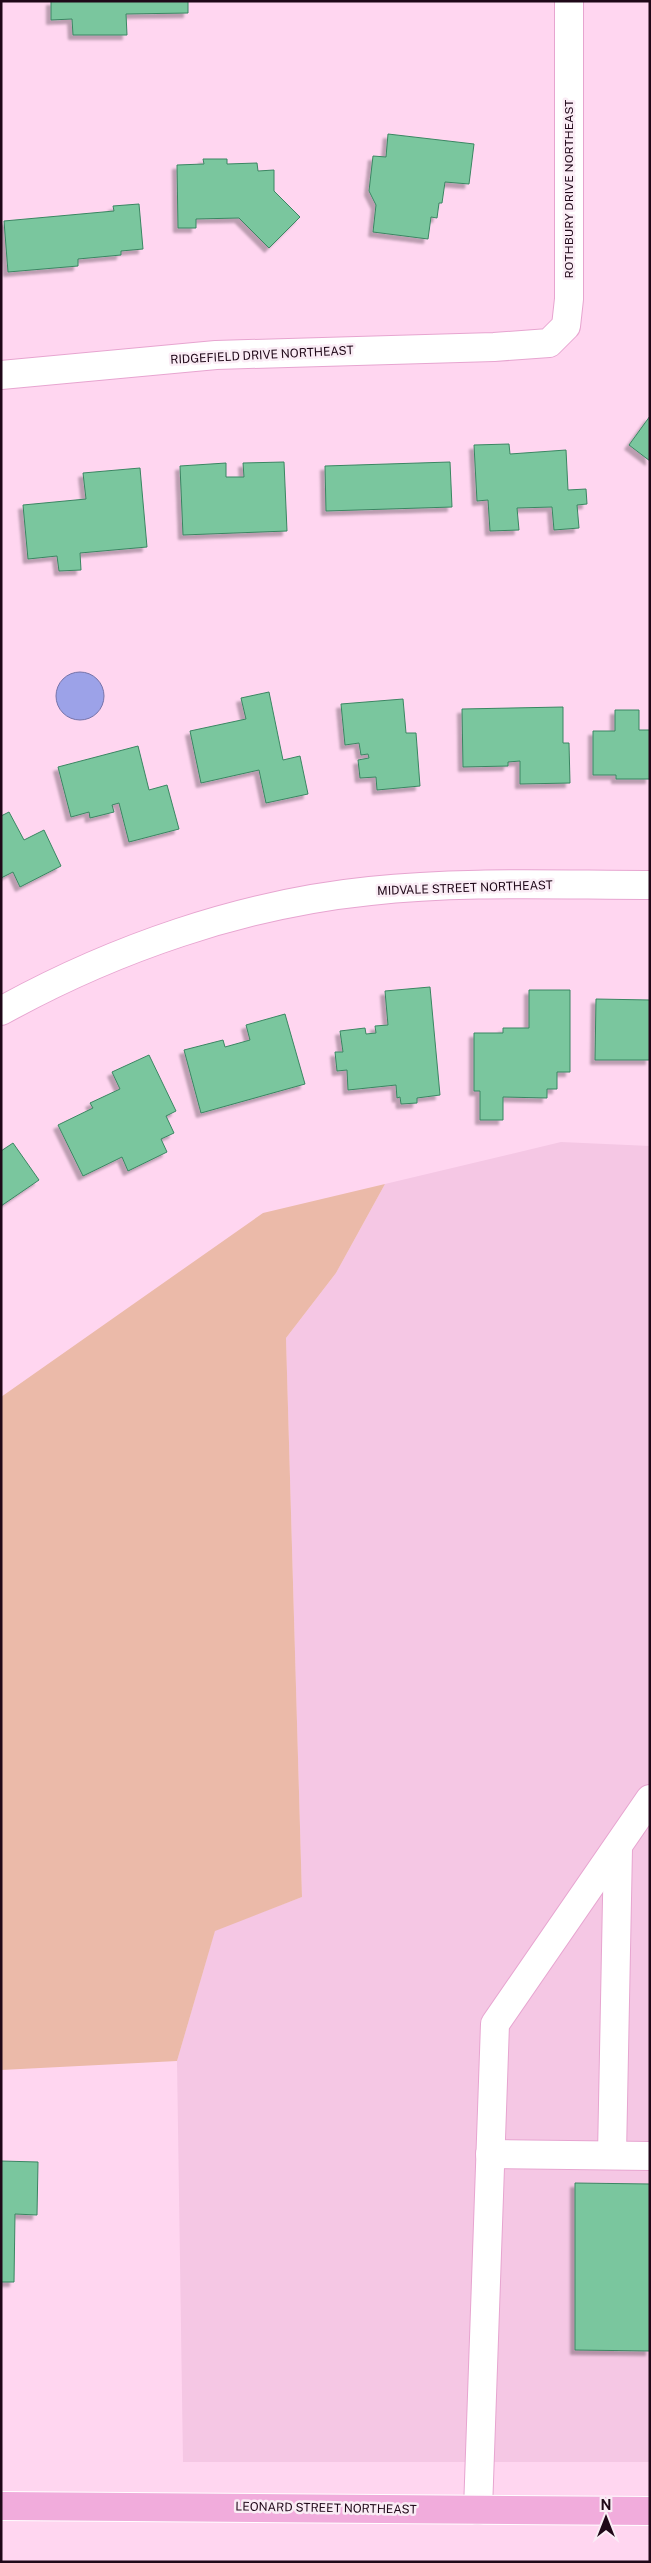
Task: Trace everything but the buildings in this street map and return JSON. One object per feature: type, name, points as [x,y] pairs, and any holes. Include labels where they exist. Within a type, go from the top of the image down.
[{"type":"main road","name":"LEONARD STREET NORTHEAST","points":[[1,2506],[650,2511]]},
{"type":"street","name":"ROTHBURY DRIVE NORTHEAST","points":[[523,345],[549,343],[566,326],[569,299],[570,1]]},
{"type":"street","name":"RIDGEFIELD DRIVE NORTHEAST","points":[[1,375],[216,355],[523,345]]},
{"type":"street","name":"MIDVALE STREET NORTHEAST","points":[[1,1011],[86,968],[179,934],[243,914],[312,900],[369,891],[411,888],[650,885]]},
{"type":"street","points":[[478,2510],[495,2024],[650,1799]]},
{"type":"street","points":[[612,2155],[618,1848]]},
{"type":"street","points":[[490,2154],[650,2156]]},
{"type":"shaded area","points":[[561,1142],[650,1146],[650,2462],[183,2462],[177,2061],[215,1930],[302,1897],[286,1338],[336,1273],[385,1184]]},
{"type":"shaded area","points":[[385,1184],[336,1273],[286,1338],[302,1897],[215,1931],[177,2061],[1,2070],[1,1397],[263,1213]]},
{"type":"water","points":[[75,672],[85,672],[94,676],[100,682],[103,687],[103,705],[94,716],[85,720],[75,720],[66,716],[60,710],[56,701],[56,691],[60,682],[66,676]]}]
